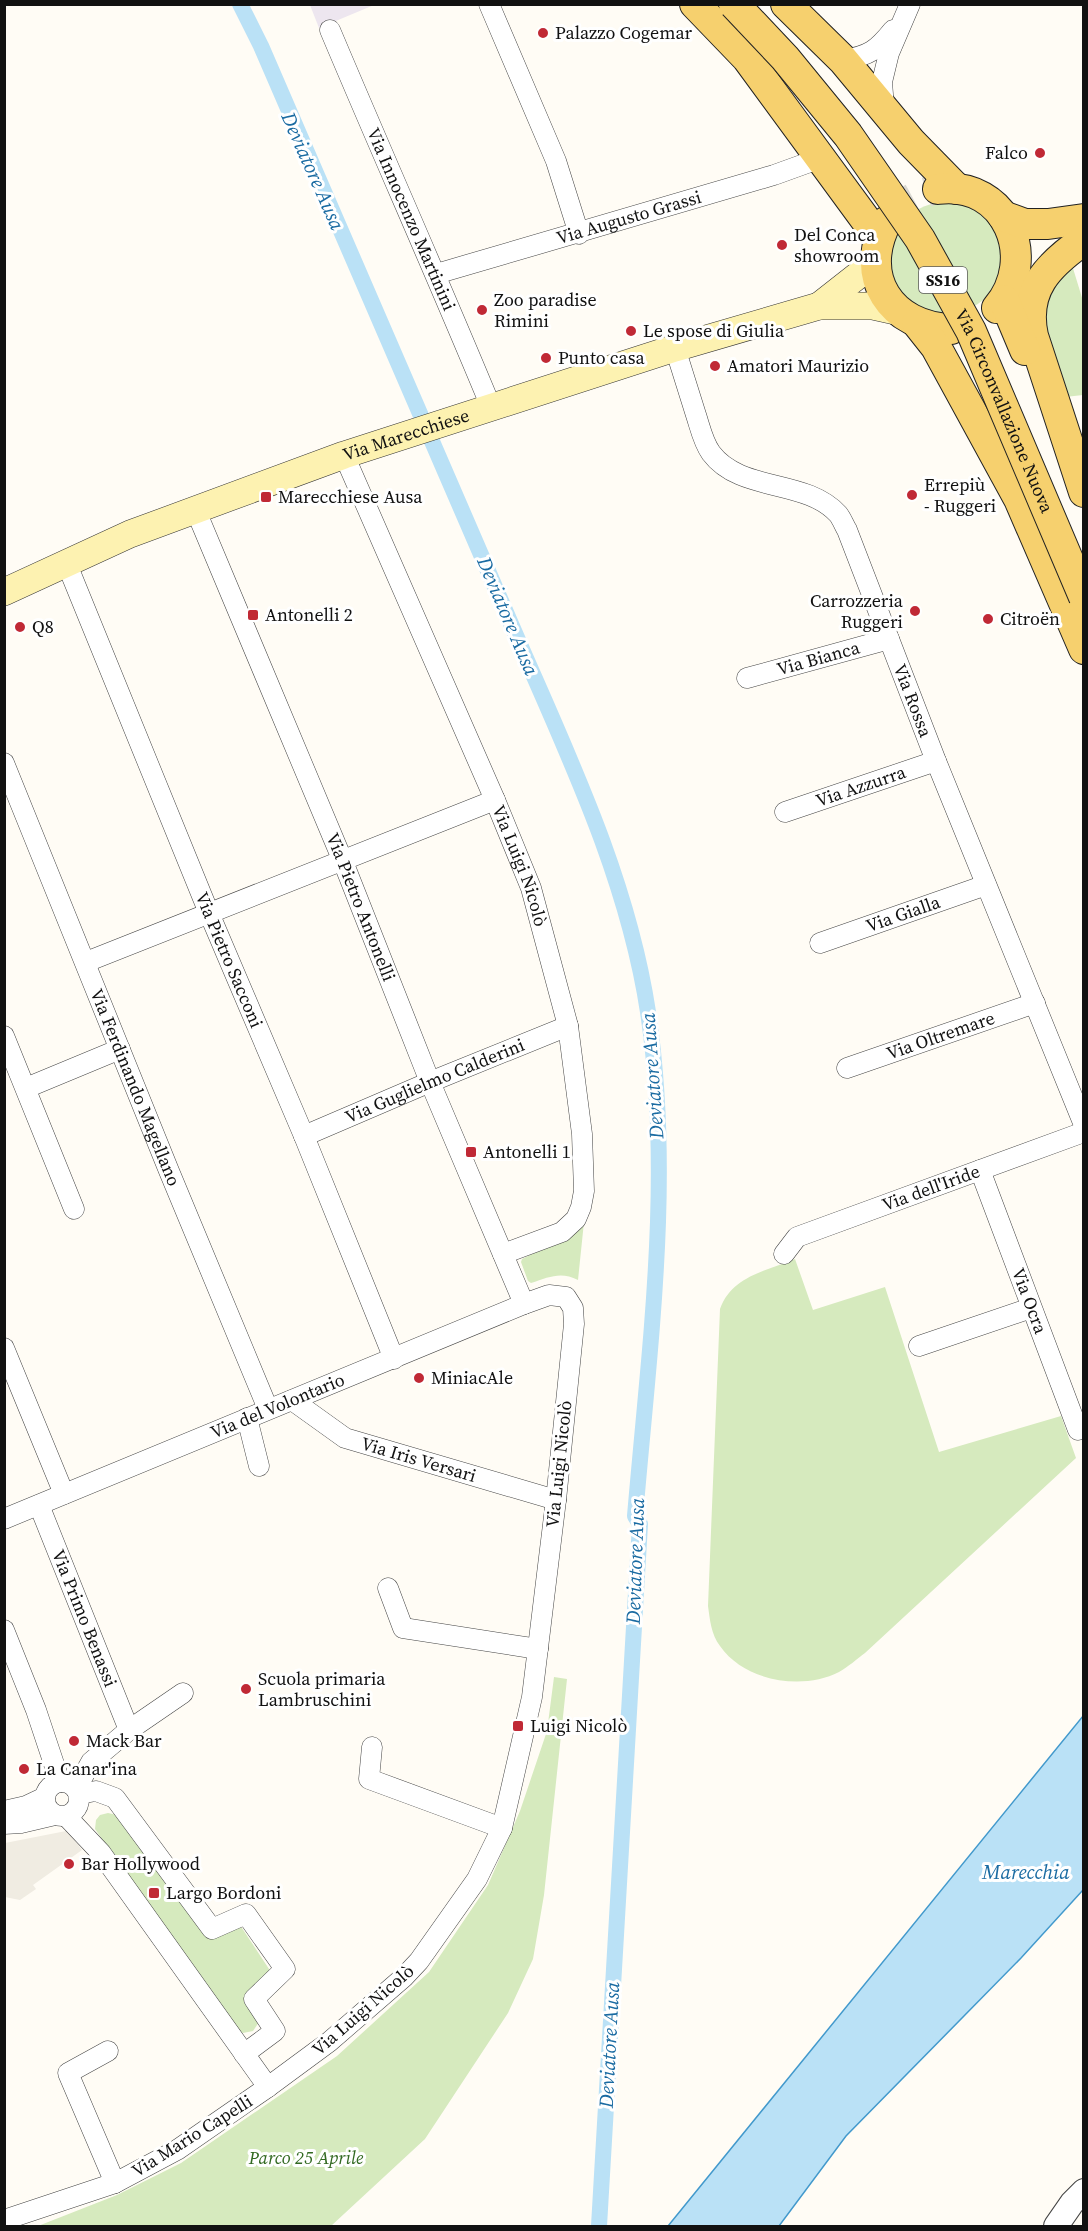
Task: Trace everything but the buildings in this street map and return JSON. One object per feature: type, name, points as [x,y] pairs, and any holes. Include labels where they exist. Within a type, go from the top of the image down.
[{"type":"main road","points":[[696,4],[747,58],[881,236],[877,270],[881,285],[893,308],[908,318],[936,329],[951,329]]},
{"type":"main road","name":"Via Circonvallazione Nuova","points":[[734,4],[785,58],[848,135],[920,239],[971,331],[1083,597]]},
{"type":"main road","name":"Via Circonvallazione Nuova","points":[[762,4],[803,47],[866,126],[939,230],[958,264],[1004,361],[1083,548]]},
{"type":"main road","points":[[786,4],[843,60],[885,107],[943,190],[983,198],[1003,216],[1013,236],[1017,263],[1013,283],[1000,304],[1083,493]]},
{"type":"main road","points":[[1003,216],[1025,224],[1082,227]]},
{"type":"main road","points":[[1017,263],[1048,239],[1082,227]]},
{"type":"main road","points":[[1082,227],[1068,252],[1042,278],[1032,298],[1029,318],[1083,493]]},
{"type":"main road","name":"Via Marecchiese","points":[[819,306],[861,273],[881,236]]},
{"type":"main road","name":"Via Marecchiese","points":[[4,592],[130,534],[344,455],[675,348],[819,306],[873,306],[908,318]]},
{"type":"main road","points":[[908,318],[936,347],[1019,499],[1083,649]]},
{"type":"street","points":[[489,4],[556,161],[579,234]]},
{"type":"street","points":[[843,60],[869,54],[880,47],[908,11]]},
{"type":"street","points":[[885,107],[882,82],[889,53],[908,11]]},
{"type":"street","name":"Via Innocenzo Martinini","points":[[330,30],[378,147],[436,274],[479,411]]},
{"type":"street","name":"Via Augusto Grassi","points":[[436,274],[774,176],[821,158]]},
{"type":"street","name":"Via Rossa","points":[[675,348],[702,435],[710,452],[724,467],[740,475],[812,497],[839,515],[847,530],[936,761],[1083,1125]]},
{"type":"street","name":"Via Luigi Nicolò","points":[[344,455],[495,800],[531,888],[568,1026],[582,1134],[584,1191],[581,1207],[576,1219],[562,1232],[503,1254]]},
{"type":"street","name":"Via Pietro Antonelli","points":[[196,511],[342,859],[430,1082],[524,1304]]},
{"type":"street","name":"Via Pietro Sacconi","points":[[66,562],[394,1359]]},
{"type":"street","name":"Via Bianca","points":[[747,678],[889,639]]},
{"type":"street","name":"Via Azzurra","points":[[785,812],[936,761]]},
{"type":"street","name":"Via Ferdinando Magellano","points":[[4,763],[268,1409]]},
{"type":"street","points":[[86,962],[495,800]]},
{"type":"street","name":"Via Gialla","points":[[820,943],[986,885]]},
{"type":"street","name":"Via Oltremare","points":[[847,1068],[1035,1003]]},
{"type":"street","name":"Via Guglielmo Calderini","points":[[304,1136],[568,1026]]},
{"type":"street","points":[[4,1036],[74,1209]]},
{"type":"street","points":[[26,1088],[120,1048]]},
{"type":"street","name":"Via dell'Iride","points":[[784,1254],[797,1237],[1083,1132]]},
{"type":"street","name":"Via Ocra","points":[[980,1170],[1078,1431]]},
{"type":"street","name":"Via Luigi Nicolò","points":[[268,2087],[329,2042],[404,1977],[419,1961],[477,1879],[502,1828],[527,1718],[538,1649],[574,1324],[573,1308],[566,1297],[549,1295]]},
{"type":"street","name":"Via del Volontario","points":[[4,1519],[549,1295]]},
{"type":"street","points":[[919,1346],[1031,1308]]},
{"type":"street","points":[[4,1348],[64,1494]]},
{"type":"street","name":"Via Iris Versari","points":[[292,1400],[345,1437],[556,1500]]},
{"type":"street","points":[[247,1418],[259,1467]]},
{"type":"street","name":"Via Primo Benassi","points":[[39,1505],[129,1730]]},
{"type":"street","points":[[388,1588],[403,1628],[538,1649]]},
{"type":"street","points":[[4,1630],[69,1798],[99,1843],[101,1853],[268,2087]]},
{"type":"street","points":[[69,1798],[91,1762],[129,1730],[183,1693]]},
{"type":"street","points":[[372,1747],[369,1779],[502,1828]]},
{"type":"street","points":[[4,1811],[26,1806],[45,1797],[50,1787],[69,1798]]},
{"type":"street","points":[[4,1824],[21,1823],[69,1798],[96,1791],[115,1798],[212,1929],[246,1914],[285,1969],[254,1998],[275,2031],[244,2054]]},
{"type":"street","name":"Via Mario Capelli","points":[[108,2051],[68,2073],[115,2183]]},
{"type":"street","name":"Via Mario Capelli","points":[[4,2220],[115,2183],[177,2150],[268,2087]]},
{"type":"street","points":[[1056,2226],[1083,2191]]},
{"type":"shaded area","points":[[310,5],[374,5],[319,28]]},
{"type":"shaded area","points":[[66,1831],[82,1850],[33,1885],[36,1889],[20,1900],[5,1897],[5,1843]]},
{"type":"green space","points":[[946,202],[967,206],[985,219],[998,237],[1002,258],[998,279],[985,297],[967,310],[946,314],[925,310],[907,297],[894,279],[890,258],[894,237],[907,219],[925,206]]},
{"type":"green space","points":[[1072,265],[1083,301],[1083,395],[1065,397],[1047,345],[1043,318],[1048,293]]},
{"type":"green space","points":[[584,1222],[578,1280],[560,1275],[531,1283],[528,1281],[522,1259],[554,1243]]},
{"type":"green space","points":[[795,1259],[813,1310],[885,1287],[939,1452],[1061,1416],[1076,1458],[865,1653],[839,1672],[808,1681],[791,1681],[758,1675],[730,1658],[715,1637],[708,1606],[720,1309],[725,1298],[741,1282],[762,1271]]},
{"type":"green space","name":"Parco 25 Aprile","points":[[554,1677],[567,1679],[544,1895],[533,1959],[508,2013],[425,2139],[331,2226],[38,2226],[117,2195],[181,2163],[337,2056],[429,1972],[488,1885],[520,1811],[547,1731]]},
{"type":"green space","points":[[108,1813],[117,1815],[210,1938],[240,1925],[271,1972],[259,2022],[253,2031],[243,2033],[233,2028],[95,1829],[96,1820],[100,1815]]},
{"type":"water","name":"Marecchia","points":[[1083,1716],[1083,1890],[1021,1958],[846,2136],[779,2226],[668,2226]]},
{"type":"waterway","name":"Deviatore Ausa","points":[[240,4],[261,46],[591,810],[625,910],[648,1012],[655,1075],[659,1201],[652,1327],[635,1516],[640,1524],[599,2226]]},
{"type":"tunnel","points":[[889,216],[908,201],[930,191]]},
{"type":"place","name":"Palazzo Cogemar","points":[[543,33]]},
{"type":"place","name":"Falco","points":[[1040,153]]},
{"type":"place","name":"Del Conca showroom","points":[[782,245]]},
{"type":"place","name":"Zoo paradise Rimini","points":[[482,310]]},
{"type":"place","name":"Le spose di Giulia","points":[[631,331]]},
{"type":"place","name":"Punto casa","points":[[546,358]]},
{"type":"place","name":"Amatori Maurizio","points":[[715,366]]},
{"type":"place","name":"Errepiù - Ruggeri","points":[[912,495]]},
{"type":"place","name":"Marecchiese Ausa","points":[[266,497]]},
{"type":"place","name":"Carrozzeria Ruggeri","points":[[915,611]]},
{"type":"place","name":"Antonelli 2","points":[[253,615]]},
{"type":"place","name":"Citroën","points":[[988,619]]},
{"type":"place","name":"Q8","points":[[20,627]]},
{"type":"place","name":"Antonelli 1","points":[[471,1152]]},
{"type":"place","name":"MiniacAle","points":[[419,1378]]},
{"type":"place","name":"Scuola primaria Lambruschini","points":[[246,1689]]},
{"type":"place","name":"Luigi Nicolò","points":[[518,1726]]},
{"type":"place","name":"Mack Bar","points":[[74,1741]]},
{"type":"place","name":"La Canar'ina","points":[[24,1769]]},
{"type":"place","name":"Bar Hollywood","points":[[69,1864]]},
{"type":"place","name":"Largo Bordoni","points":[[154,1893]]}]
